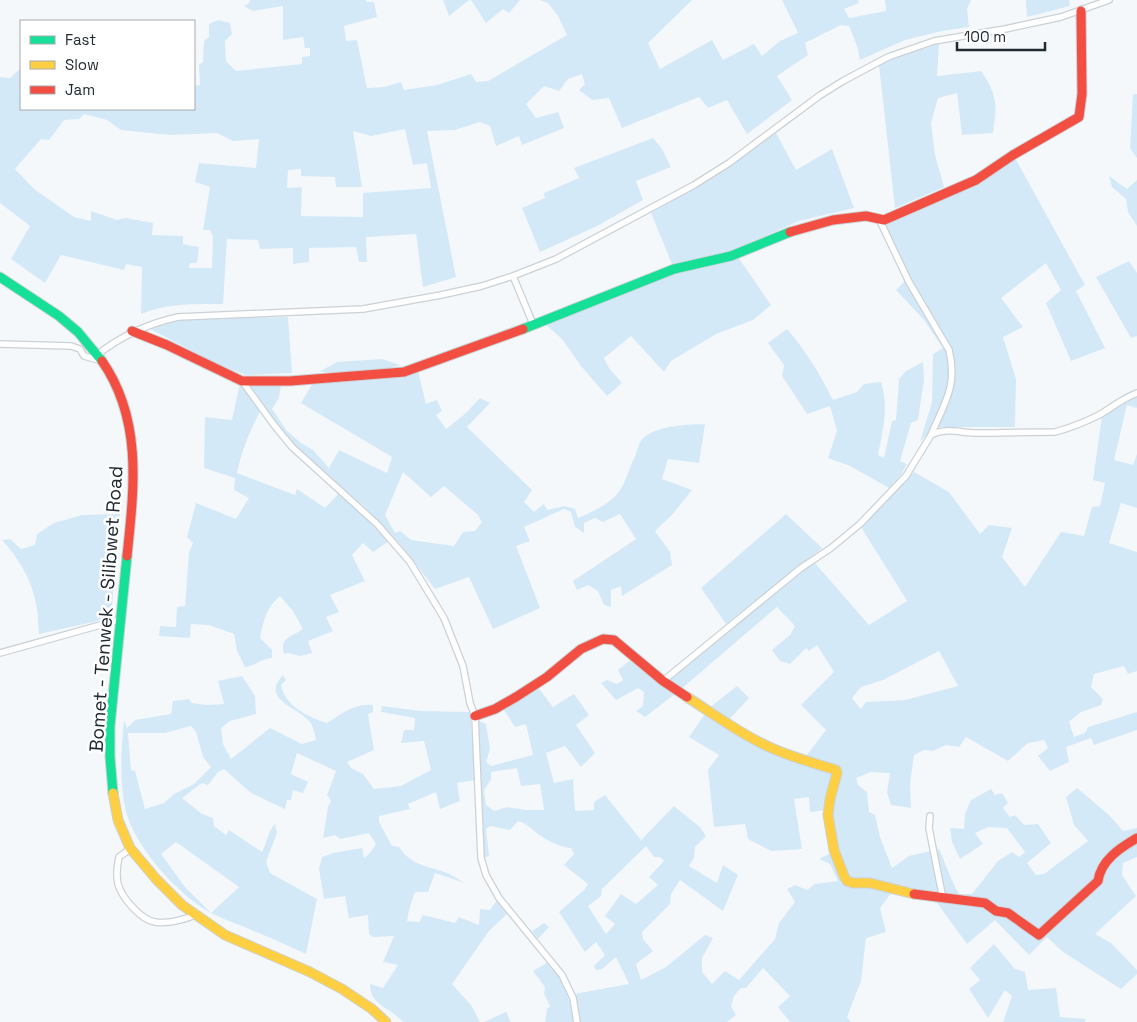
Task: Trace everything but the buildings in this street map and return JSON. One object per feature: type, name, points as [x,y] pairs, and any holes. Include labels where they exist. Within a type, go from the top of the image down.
[{"type":"street","points":[[0,344],[72,346],[80,349],[84,356],[94,360],[100,358],[110,344],[132,331],[157,322],[188,316],[364,309],[482,286],[514,276],[556,259],[694,185],[729,163],[819,96],[842,81],[881,61],[934,41],[1036,23],[1081,11],[1109,0]]},
{"type":"street","points":[[132,331],[167,344],[242,381],[290,381],[404,372],[473,348],[674,269],[732,256],[794,230],[833,220],[866,216],[884,220],[976,180],[1013,155],[1078,117],[1082,94],[1081,11]]},
{"type":"street","points":[[663,681],[801,568],[831,548],[860,524],[906,476],[931,435],[950,392],[951,358],[909,282],[879,219]]},
{"type":"street","points":[[514,276],[533,324]]},
{"type":"street","name":"Bomet - Tenwek - Silibwet Road","points":[[0,277],[59,316],[78,332],[100,358],[114,380],[128,420],[135,466],[134,491],[110,726],[110,756],[113,796],[130,849],[155,881],[193,916],[227,937],[257,951],[294,964],[332,982],[374,1009],[386,1022]]},
{"type":"street","points":[[242,381],[292,447],[388,535],[410,562],[444,618],[463,666],[470,703],[475,716],[483,865],[499,898],[562,975],[573,998],[577,1022]]},
{"type":"street","points":[[931,435],[939,431],[974,433],[1055,432],[1073,427],[1101,414],[1120,401],[1137,393]]},
{"type":"street","points":[[0,653],[122,619]]},
{"type":"street","points":[[475,716],[491,710],[522,693],[573,656],[599,640],[607,638],[614,640],[663,681],[708,712],[764,745],[836,770],[837,773],[829,808],[829,824],[840,869],[848,881],[853,883],[870,882],[881,887],[915,895],[978,901],[985,903],[996,911],[1008,913],[1040,935],[1098,881],[1103,867],[1114,854],[1137,838]]},
{"type":"street","points":[[930,816],[929,828],[943,899]]},
{"type":"street","points":[[130,849],[120,858],[116,872],[118,886],[138,914],[154,922],[181,920],[193,916]]},
{"type":"shaded area","points":[[250,0],[366,0],[366,2],[374,2],[377,17],[344,26],[346,41],[357,40],[367,88],[384,87],[401,82],[404,90],[437,85],[471,74],[476,82],[488,81],[567,35],[558,16],[548,3],[539,0],[692,0],[648,43],[660,69],[712,40],[723,60],[754,44],[762,56],[780,41],[798,33],[782,0],[858,0],[859,3],[844,9],[849,18],[886,11],[885,0],[971,0],[967,9],[969,27],[905,40],[860,60],[849,26],[841,25],[805,43],[808,55],[777,76],[792,100],[747,134],[727,100],[708,108],[699,97],[622,128],[609,98],[592,100],[579,90],[585,84],[582,74],[568,79],[559,91],[544,86],[526,104],[536,118],[558,112],[564,128],[522,145],[519,136],[496,146],[490,126],[480,122],[455,130],[427,131],[456,277],[423,287],[416,234],[366,237],[367,262],[359,262],[356,247],[309,248],[309,262],[293,264],[293,248],[260,249],[258,240],[227,239],[223,304],[171,306],[141,314],[142,267],[126,264],[124,270],[61,255],[45,283],[11,259],[30,226],[0,203],[0,77],[10,78],[20,69],[20,110],[195,110],[195,86],[200,85],[199,65],[203,62],[204,41],[209,37],[209,24],[218,20],[230,23],[232,34],[225,41],[226,61],[236,71],[302,64],[302,57],[310,56],[310,48],[305,48],[303,37],[283,40],[283,6],[253,11],[244,6]],"holes":[[[84,114],[107,120],[121,130],[171,135],[217,133],[233,141],[259,139],[256,168],[199,163],[195,182],[210,187],[203,230],[210,230],[213,236],[212,268],[189,268],[190,263],[197,263],[199,247],[183,244],[183,236],[152,235],[153,223],[126,218],[117,220],[91,211],[91,221],[74,217],[34,189],[15,169],[41,139],[49,140],[64,120],[79,119]],[[405,129],[413,165],[427,163],[431,188],[363,193],[363,217],[301,216],[302,187],[287,188],[288,170],[301,169],[301,176],[335,177],[336,187],[362,187],[353,131],[371,136]]]},
{"type":"shaded area","points":[[443,0],[469,0],[449,16]]},
{"type":"shaded area","points":[[471,0],[520,0],[509,13],[503,9],[486,23]]},
{"type":"shaded area","points":[[1026,0],[1069,0],[1070,6],[1027,17]]},
{"type":"shaded area","points":[[939,44],[937,76],[981,71],[987,79],[995,101],[993,133],[962,135],[957,93],[938,98],[931,123],[935,155],[944,187],[895,208],[879,65]]},
{"type":"shaded area","points":[[1133,94],[1137,94],[1137,158],[1130,148]]},
{"type":"shaded area","points":[[776,133],[796,170],[832,149],[854,208],[799,221],[734,250],[672,264],[651,213],[722,172]]},
{"type":"shaded area","points":[[653,138],[662,149],[671,167],[636,181],[643,200],[597,226],[540,252],[522,208],[545,198],[544,193],[579,178],[574,168]]},
{"type":"shaded area","points":[[1015,158],[1085,285],[1076,291],[1105,348],[1071,361],[1046,303],[1061,290],[1046,263],[1001,298],[1023,327],[1003,337],[1016,379],[1015,427],[937,427],[931,430],[920,442],[932,402],[933,354],[943,348],[924,320],[896,290],[904,282],[899,261],[882,224]]},
{"type":"shaded area","points":[[1109,176],[1127,189],[1137,180],[1137,226],[1128,212],[1126,199],[1112,187]]},
{"type":"shaded area","points":[[738,257],[771,305],[753,320],[716,334],[671,361],[664,372],[631,336],[604,358],[609,368],[622,383],[607,396],[581,366],[562,339],[545,324],[674,273],[704,268]]},
{"type":"shaded area","points":[[1129,261],[1137,273],[1137,336],[1131,338],[1096,277]]},
{"type":"shaded area","points":[[288,317],[292,373],[246,375],[220,365],[146,327],[198,318]]},
{"type":"shaded area","points":[[787,329],[812,363],[833,400],[857,392],[864,384],[881,382],[885,409],[878,455],[884,458],[892,421],[896,420],[899,379],[906,371],[923,362],[924,380],[918,420],[911,423],[900,461],[907,464],[901,475],[889,488],[850,466],[828,458],[837,431],[830,406],[807,414],[782,376],[784,365],[768,343]]},
{"type":"shaded area","points":[[382,359],[400,365],[371,372],[319,372],[337,362]]},
{"type":"shaded area","points":[[418,371],[426,404],[437,400],[442,411],[436,415],[446,429],[465,414],[480,398],[490,403],[467,427],[532,490],[524,502],[534,512],[544,504],[547,510],[565,506],[575,509],[578,518],[603,506],[614,498],[624,483],[643,438],[656,430],[664,428],[705,424],[699,463],[668,459],[662,479],[692,490],[672,515],[655,531],[670,552],[672,565],[622,596],[621,586],[611,590],[611,607],[604,605],[598,591],[588,585],[577,590],[573,581],[636,539],[620,514],[603,522],[595,518],[584,523],[584,533],[575,527],[571,512],[564,509],[524,527],[530,541],[516,546],[540,608],[493,629],[469,577],[435,589],[400,544],[365,507],[313,464],[290,440],[253,391],[250,383],[281,384],[279,398],[272,409],[287,431],[313,450],[329,468],[339,450],[387,473],[392,457],[301,403],[314,381]],"holes":[[[403,472],[431,497],[444,486],[478,515],[482,522],[475,531],[463,532],[454,546],[411,540],[400,531],[395,533],[385,515]]]},
{"type":"shaded area","points":[[240,383],[261,410],[247,440],[237,473],[295,495],[297,489],[325,508],[340,492],[389,541],[373,552],[363,543],[352,555],[365,581],[330,595],[339,612],[326,617],[333,631],[308,641],[312,653],[300,656],[284,654],[283,644],[287,638],[303,629],[293,611],[280,596],[264,620],[260,638],[272,650],[272,658],[245,667],[237,651],[234,634],[209,625],[191,624],[190,638],[159,636],[160,626],[176,627],[177,607],[185,606],[189,552],[193,543],[187,537],[196,503],[236,519],[249,498],[234,490],[235,478],[204,468],[205,417],[232,420]]},
{"type":"shaded area","points":[[1137,395],[1137,408],[1127,405],[1114,460],[1133,465],[1137,454],[1137,508],[1121,503],[1109,543],[1137,552],[1137,671],[1128,674],[1124,666],[1094,674],[1091,687],[1103,699],[1101,705],[1081,712],[1069,722],[1074,737],[1085,733],[1088,727],[1137,712],[1137,730],[1094,745],[1091,738],[1066,747],[1069,762],[1050,771],[1038,756],[1048,748],[1044,740],[1028,743],[1008,761],[966,737],[959,747],[946,745],[933,751],[924,750],[914,755],[910,784],[911,808],[891,805],[887,792],[890,773],[871,772],[856,778],[858,785],[867,792],[869,812],[875,815],[880,837],[892,868],[909,856],[939,849],[959,894],[972,894],[998,861],[1012,852],[1019,857],[1025,852],[1007,828],[988,827],[975,833],[983,844],[960,859],[952,842],[950,828],[964,829],[965,814],[971,800],[991,789],[995,795],[1002,793],[1008,803],[1003,808],[1010,817],[1015,815],[1024,825],[1038,824],[1051,843],[1027,863],[1036,875],[1044,874],[1088,841],[1074,825],[1066,797],[1077,788],[1109,815],[1123,831],[1137,828],[1137,857],[1123,863],[1122,875],[1136,896],[1095,934],[1111,943],[1137,970],[1137,974],[1121,989],[1063,952],[1047,937],[1029,955],[995,920],[967,944],[937,903],[892,892],[880,908],[886,932],[866,938],[861,981],[847,1017],[851,1022],[790,1022],[778,1007],[790,996],[763,968],[746,988],[741,988],[734,996],[731,1006],[736,1015],[727,1022],[579,1022],[574,994],[629,984],[616,957],[602,969],[596,970],[594,966],[605,955],[596,942],[585,952],[559,912],[584,890],[588,884],[564,865],[574,854],[571,848],[550,841],[518,821],[510,830],[491,826],[486,829],[489,856],[484,858],[477,720],[486,724],[490,749],[486,762],[491,766],[533,755],[526,724],[515,727],[502,707],[537,686],[553,707],[574,694],[589,715],[576,725],[595,753],[581,767],[565,746],[546,753],[554,783],[573,779],[575,811],[594,810],[594,802],[605,795],[641,840],[674,806],[700,827],[706,836],[695,847],[694,858],[689,866],[717,883],[723,865],[738,875],[723,911],[680,880],[671,894],[670,904],[642,932],[643,939],[653,951],[636,964],[641,980],[666,967],[705,935],[713,938],[702,958],[702,972],[712,984],[725,971],[739,980],[775,939],[779,923],[795,902],[787,889],[795,885],[807,890],[815,884],[838,881],[830,864],[819,859],[829,854],[831,842],[826,810],[810,812],[809,797],[794,799],[802,849],[771,851],[748,839],[745,824],[714,827],[708,770],[719,755],[689,737],[709,708],[737,686],[749,698],[723,726],[800,764],[826,730],[801,705],[834,672],[817,645],[809,651],[806,648],[790,664],[780,661],[772,650],[790,635],[795,626],[777,607],[680,690],[669,679],[814,562],[869,625],[907,601],[861,527],[914,472],[949,492],[980,534],[989,525],[1012,528],[1002,557],[1025,587],[1061,532],[1084,536],[1092,507],[1100,506],[1105,483],[1093,480],[1102,416],[1118,403]],"holes":[[[939,651],[958,686],[905,700],[866,702],[861,709],[852,698],[861,687],[883,680]],[[517,768],[521,786],[540,784],[544,810],[507,807],[494,811],[486,805],[484,790],[491,780],[491,772]],[[646,846],[654,857],[660,857],[664,861],[649,877],[658,885],[636,904],[621,894],[605,916],[615,924],[606,934],[588,906],[601,896],[602,889]]]},
{"type":"shaded area","points":[[120,514],[111,618],[39,634],[36,603],[30,583],[18,560],[2,540],[10,539],[21,549],[35,545],[37,534],[54,523],[82,515]]},
{"type":"shaded area","points":[[786,514],[822,548],[726,624],[701,588]]},
{"type":"shaded area","points":[[632,659],[675,694],[645,717],[636,711],[643,706],[644,692],[638,688],[616,700],[601,683],[607,680],[617,684],[623,680],[618,670]]},
{"type":"shaded area","points":[[283,675],[286,680],[281,685],[283,692],[292,705],[305,714],[327,723],[354,707],[373,705],[373,712],[368,714],[374,750],[347,762],[351,768],[363,774],[374,789],[401,786],[431,770],[424,741],[401,743],[404,730],[414,730],[415,718],[381,712],[382,706],[420,711],[470,712],[476,780],[457,783],[460,801],[440,809],[436,792],[408,804],[410,809],[379,816],[379,822],[392,846],[399,847],[404,854],[415,862],[449,874],[465,883],[435,873],[428,892],[415,892],[407,921],[419,922],[423,915],[455,923],[459,917],[479,925],[480,909],[490,910],[497,900],[507,914],[489,931],[452,984],[471,1005],[480,1022],[403,1022],[373,997],[370,984],[383,988],[398,965],[383,962],[394,936],[373,937],[369,934],[368,915],[349,918],[345,896],[324,899],[319,869],[322,857],[362,848],[364,858],[376,844],[369,833],[340,839],[335,835],[323,838],[328,807],[331,801],[327,795],[336,771],[297,753],[291,774],[308,782],[303,793],[293,790],[291,800],[287,800],[285,809],[251,793],[224,769],[218,772],[208,785],[202,783],[182,798],[202,814],[213,818],[214,826],[226,835],[229,830],[262,852],[275,824],[277,833],[266,862],[270,873],[317,899],[306,954],[218,917],[211,913],[198,905],[172,883],[139,840],[126,812],[122,789],[121,754],[124,720],[127,728],[135,720],[171,714],[173,701],[189,699],[192,703],[206,705],[224,704],[218,681],[242,676],[255,696],[256,714],[230,721],[221,728],[223,744],[231,759],[270,728],[302,744],[316,740],[313,727],[309,721],[278,697],[276,691],[277,684]],"holes":[[[191,726],[196,732],[203,757],[211,767],[194,784],[174,794],[164,803],[145,809],[135,771],[131,770],[128,733],[165,733]],[[176,842],[239,887],[211,913],[185,887],[161,854]]]},
{"type":"shaded area","points":[[544,923],[549,927],[538,939],[532,931]]},
{"type":"shaded area","points":[[994,944],[1015,969],[1025,972],[1028,990],[1056,988],[1060,1017],[1086,1019],[1085,1022],[1003,1022],[1012,996],[1005,990],[988,1018],[969,989],[980,980],[970,968]]},
{"type":"shaded area","points":[[550,961],[565,990],[574,1022],[545,1022],[547,1009],[550,1006],[544,994],[545,987],[533,971]]},
{"type":"shaded area","points":[[506,1012],[511,1022],[484,1022]]},
{"type":"traffic: fast","points":[[523,329],[674,269],[731,256],[790,232]]},
{"type":"traffic: fast","points":[[0,277],[59,316],[78,332],[102,361]]},
{"type":"traffic: fast","points":[[113,793],[110,726],[127,556]]},
{"type":"traffic: slow","points":[[687,697],[734,728],[763,744],[836,770],[837,773],[828,815],[834,850],[847,881],[870,883],[914,894]]},
{"type":"traffic: slow","points":[[113,793],[118,820],[130,848],[157,880],[182,905],[225,935],[310,972],[342,989],[372,1009],[386,1022]]},
{"type":"traffic: jam","points":[[790,232],[833,220],[866,216],[884,220],[976,180],[1013,155],[1079,117],[1082,94],[1081,11]]},
{"type":"traffic: jam","points":[[132,331],[167,345],[242,381],[290,381],[404,372],[523,329]]},
{"type":"traffic: jam","points":[[102,361],[115,384],[124,407],[130,431],[133,480],[127,556]]},
{"type":"traffic: jam","points":[[475,716],[495,709],[516,697],[547,677],[581,649],[603,639],[614,640],[663,681],[687,697]]},
{"type":"traffic: jam","points":[[914,894],[985,903],[996,911],[1008,913],[1039,935],[1098,881],[1103,867],[1112,855],[1137,838]]}]
